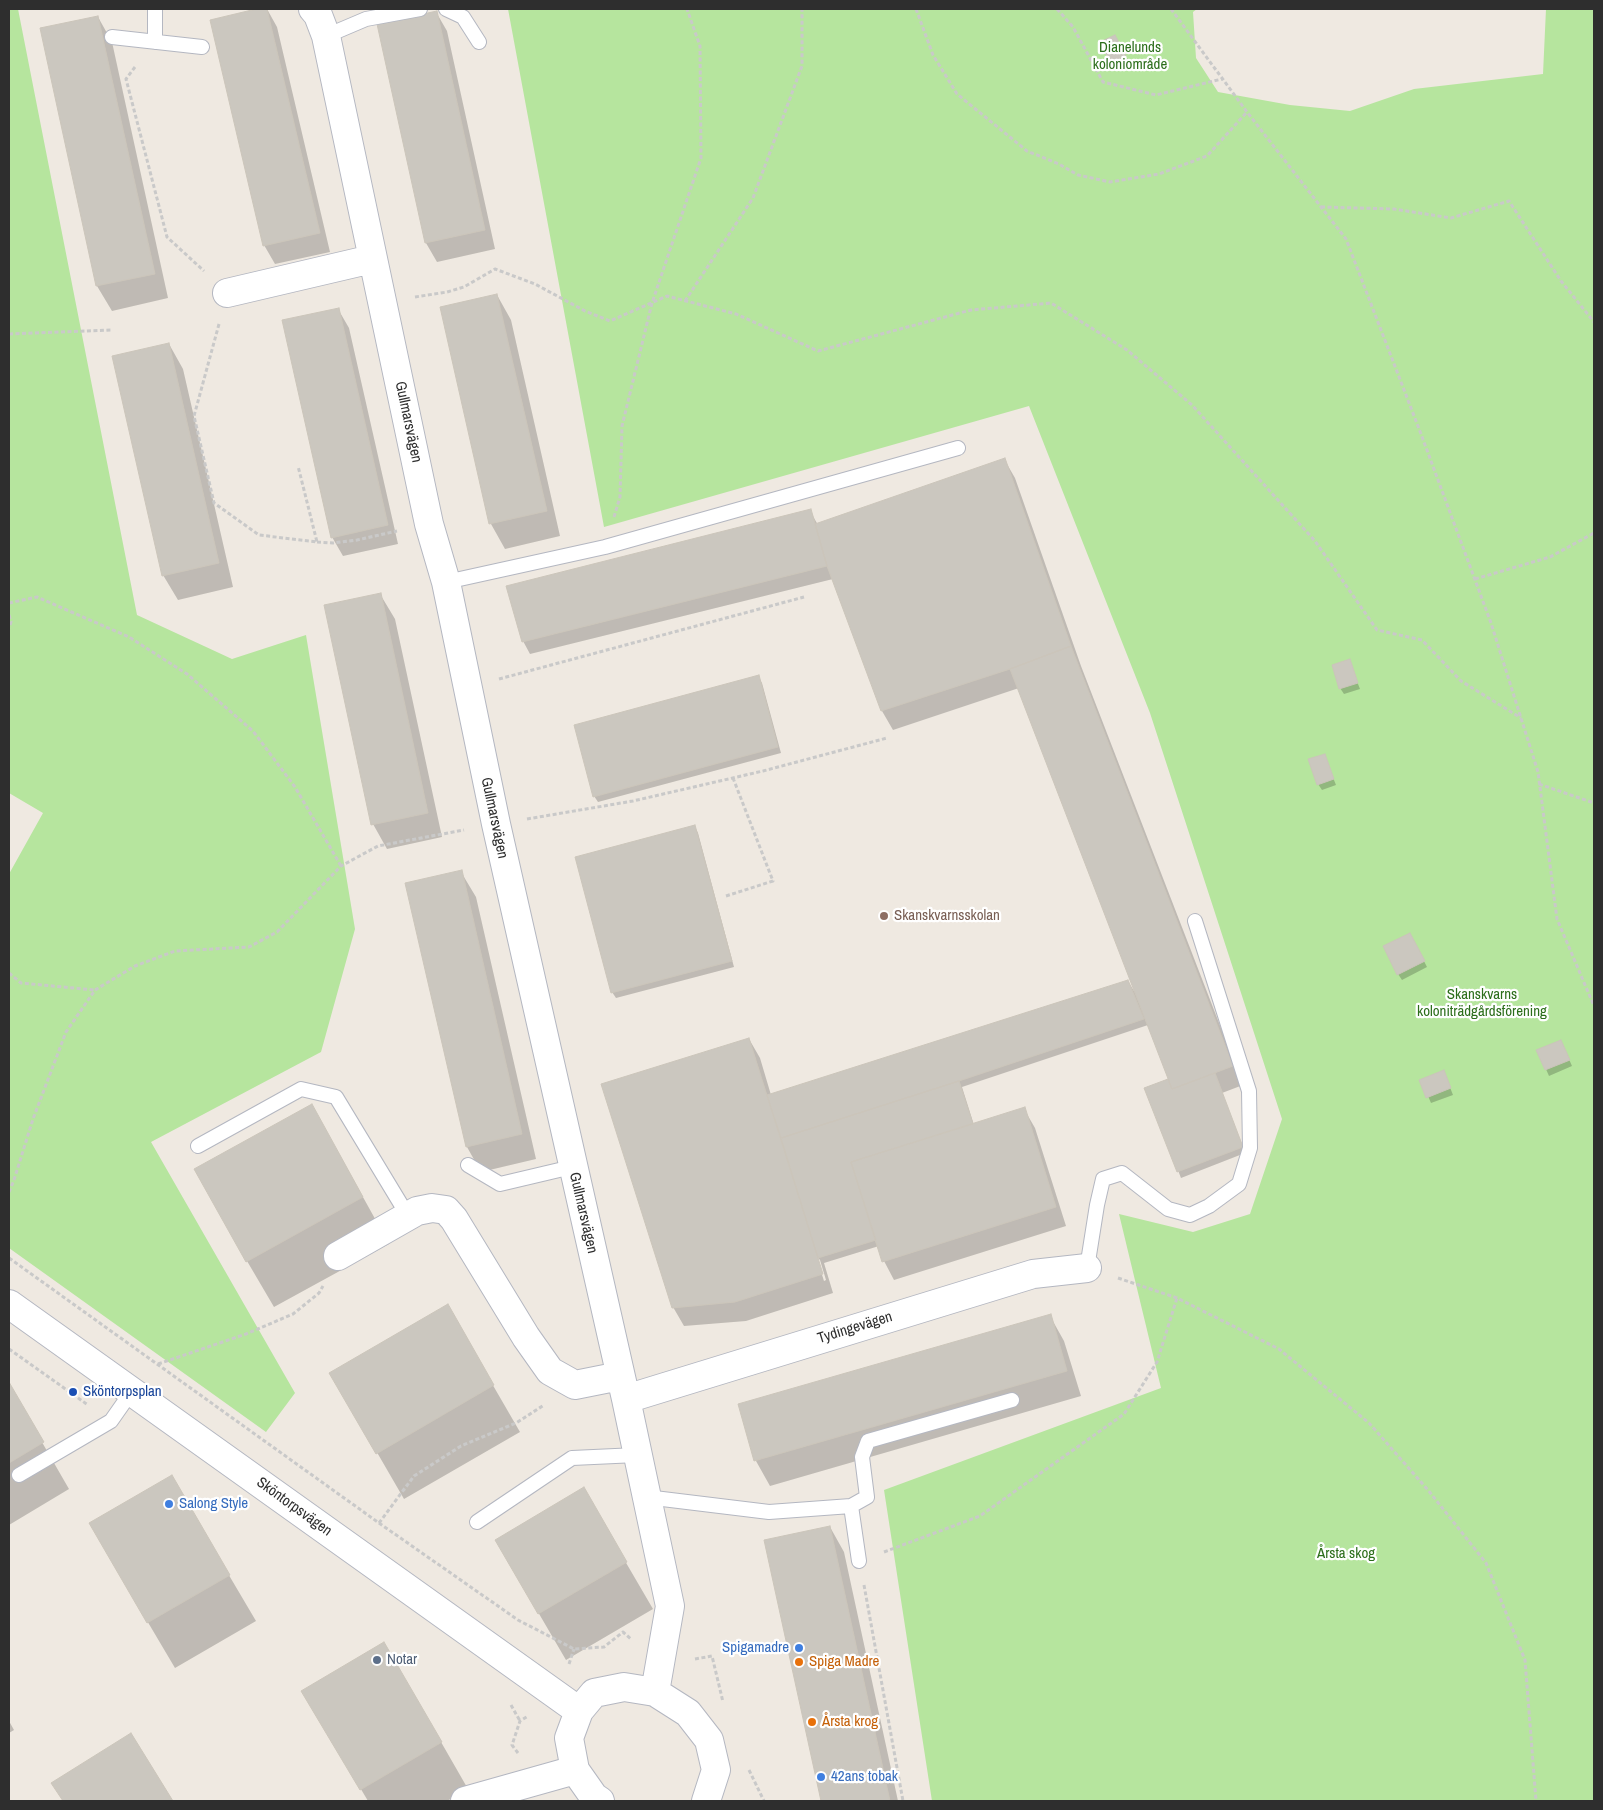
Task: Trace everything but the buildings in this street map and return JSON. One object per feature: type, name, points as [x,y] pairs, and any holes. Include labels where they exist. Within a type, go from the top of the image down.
[{"type":"street","name":"Gullmarsvägen","points":[[313,9],[318,15],[326,36],[430,524],[446,582],[496,824],[670,1606],[655,1692]]},
{"type":"street","points":[[227,293],[372,258]]},
{"type":"street","points":[[338,1256],[417,1211],[432,1208],[446,1210],[454,1219],[526,1337],[550,1371],[575,1385],[623,1388]]},
{"type":"street","name":"Tydingevägen","points":[[623,1388],[1033,1274],[1087,1268]]},
{"type":"street","name":"Sköntorpsvägen","points":[[9,1304],[578,1710]]},
{"type":"street","points":[[600,1801],[594,1797],[575,1770],[569,1738],[578,1710],[594,1693],[624,1687],[655,1692],[688,1713],[708,1740],[716,1770],[706,1801]]},
{"type":"street","points":[[466,1801],[507,1795],[575,1770]]},
{"type":"lane","points":[[155,9],[155,42]]},
{"type":"lane","points":[[326,36],[366,19],[420,9]]},
{"type":"lane","points":[[446,9],[463,17],[479,42]]},
{"type":"lane","points":[[112,37],[202,47]]},
{"type":"lane","points":[[446,582],[605,547],[958,448]]},
{"type":"lane","points":[[1087,1268],[1103,1179],[1122,1173],[1168,1210],[1190,1215],[1210,1206],[1239,1184],[1250,1148],[1249,1091],[1195,921]]},
{"type":"lane","points":[[198,1146],[301,1089],[336,1097],[408,1216]]},
{"type":"lane","points":[[468,1165],[500,1184],[572,1167]]},
{"type":"lane","points":[[19,1475],[111,1421],[132,1391]]},
{"type":"lane","points":[[646,1497],[769,1512],[851,1506],[866,1497],[862,1457],[868,1441],[1012,1400]]},
{"type":"lane","points":[[477,1522],[572,1458],[637,1455]]},
{"type":"lane","points":[[851,1506],[859,1561]]},
{"type":"path","points":[[605,547],[620,497],[622,426],[652,303],[701,158],[700,46],[686,9]]},
{"type":"path","points":[[685,301],[753,198],[802,66],[802,9]]},
{"type":"path","points":[[916,9],[933,55],[956,94],[1028,151],[1059,164],[1078,175],[1110,182],[1158,174],[1191,162],[1207,156],[1247,112]]},
{"type":"path","points":[[1058,9],[1072,27],[1103,82],[1156,95],[1222,79]]},
{"type":"path","points":[[1172,9],[1222,79],[1346,239],[1492,623],[1538,772],[1557,919],[1594,1006]]},
{"type":"path","points":[[155,42],[126,79],[167,237],[227,293],[194,416],[214,503],[258,535],[317,542],[333,543],[357,540],[430,524]]},
{"type":"path","points":[[1321,207],[1394,209],[1451,218],[1509,201],[1561,281],[1594,322]]},
{"type":"path","points":[[382,302],[447,292],[464,287],[495,269],[535,284],[585,311],[610,321],[668,296],[736,314],[818,351],[971,310],[1051,303],[1127,350],[1192,405],[1315,541],[1377,630],[1422,640],[1461,681],[1521,718]]},
{"type":"path","points":[[9,334],[112,330]]},
{"type":"path","points":[[298,466],[317,542]]},
{"type":"path","points":[[1475,579],[1550,557],[1594,533]]},
{"type":"path","points":[[9,603],[37,597],[129,637],[187,674],[254,731],[295,787],[341,866]]},
{"type":"path","points":[[467,688],[804,597]]},
{"type":"path","points":[[9,615],[11,622],[9,628]]},
{"type":"path","points":[[9,1192],[33,1119],[66,1032],[95,990],[135,966],[175,950],[249,947],[277,932],[341,866],[378,846],[633,801],[734,778],[887,738]]},
{"type":"path","points":[[726,896],[773,881],[734,778]]},
{"type":"path","points":[[1539,784],[1594,803]]},
{"type":"path","points":[[9,973],[20,983],[95,990]]},
{"type":"path","points":[[158,1364],[246,1334],[293,1314],[320,1293],[338,1256]]},
{"type":"path","points":[[9,1258],[379,1523],[518,1620],[574,1650],[604,1647],[623,1632]]},
{"type":"path","points":[[1087,1268],[1177,1298],[1279,1349],[1369,1423],[1428,1490],[1486,1563],[1525,1660],[1536,1801]]},
{"type":"path","points":[[903,1801],[859,1561],[980,1516],[1124,1414],[1157,1362],[1177,1298]]},
{"type":"path","points":[[379,1523],[414,1476],[461,1446],[516,1423]]},
{"type":"green space","points":[[9,9],[18,9],[137,615],[232,659],[306,635],[355,929],[321,1052],[151,1142],[295,1393],[266,1432],[9,1248],[9,874],[43,813],[9,793]]},
{"type":"green space","name":"Årsta skog","points":[[508,9],[1197,9],[1193,12],[1196,58],[1218,92],[1290,105],[1350,111],[1414,89],[1543,74],[1546,9],[1594,9],[1594,1801],[932,1801],[884,1490],[1161,1388],[1119,1214],[1193,1232],[1250,1214],[1282,1119],[1150,713],[1029,406],[604,527]]},
{"type":"place","name":"Skanskvarnsskolan","points":[[884,916]]},
{"type":"place","name":"Sköntorpsplan","points":[[73,1392]]},
{"type":"place","name":"Salong Style","points":[[169,1504]]},
{"type":"place","name":"Spigamadre","points":[[799,1648]]},
{"type":"place","name":"Notar","points":[[377,1660]]},
{"type":"place","name":"Spiga Madre","points":[[799,1662]]},
{"type":"place","name":"Årsta krog","points":[[812,1722]]},
{"type":"place","name":"42ans tobak","points":[[821,1777]]},
{"type":"park label","name":"Dianelunds koloniområde","points":[[1130,56]]},
{"type":"park label","name":"Skanskvarns koloniträdgårdsförening","points":[[1482,1004]]}]
